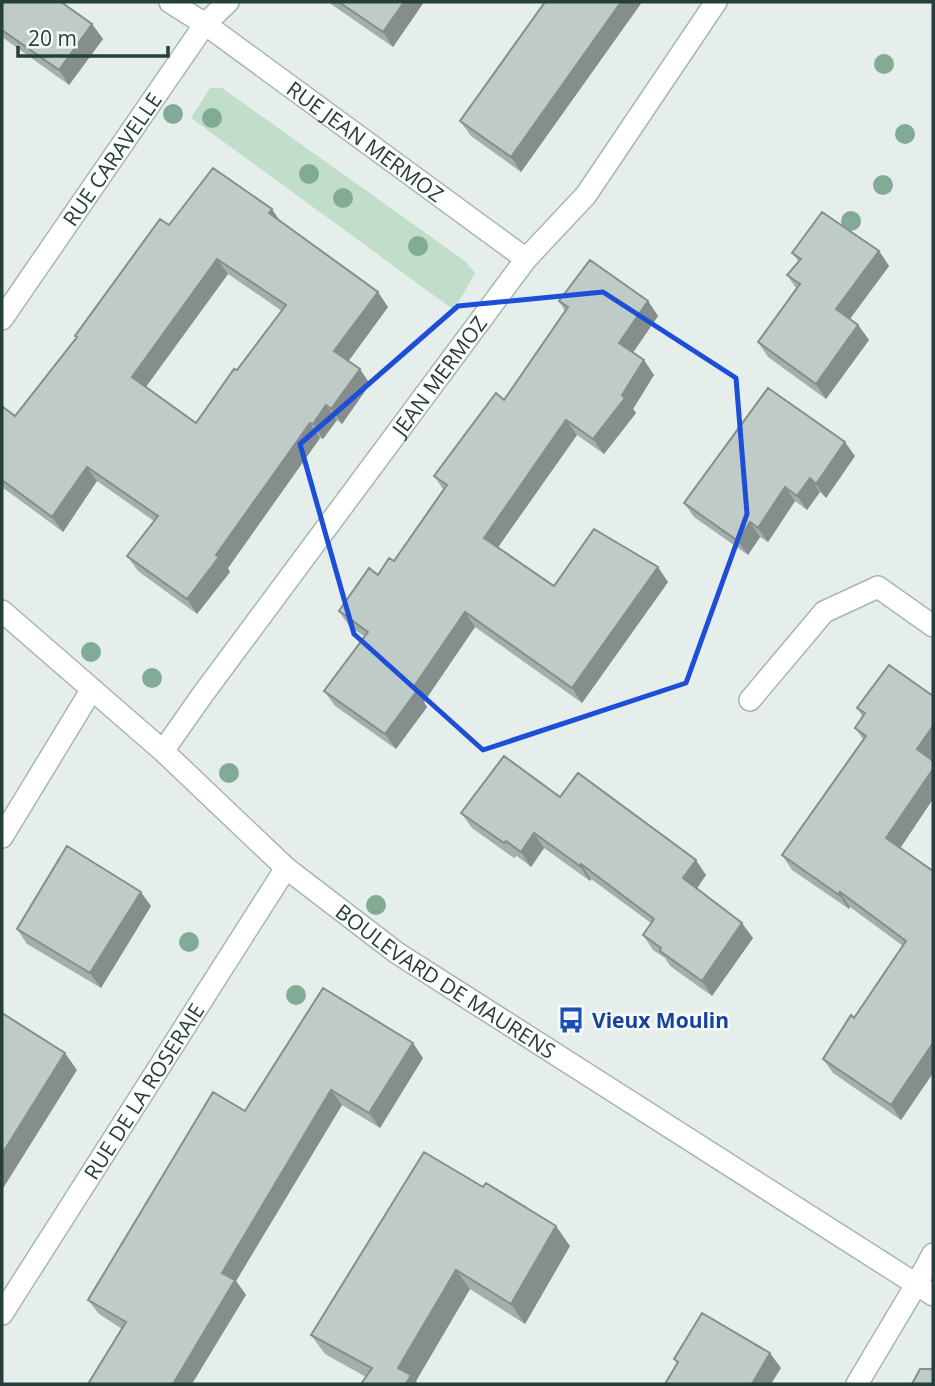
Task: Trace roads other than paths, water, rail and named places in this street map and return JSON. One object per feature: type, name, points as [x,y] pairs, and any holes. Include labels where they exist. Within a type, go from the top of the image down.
[{"type":"street","name":"RUE JEAN MERMOZ","points":[[170,2],[205,24],[526,259]]},
{"type":"street","name":"RUE CARAVELLE","points":[[2,319],[205,24],[228,2]]},
{"type":"street","name":"JEAN MERMOZ","points":[[163,751],[211,682],[526,259],[586,195],[716,2]]},
{"type":"street","points":[[750,700],[824,612],[878,587],[933,626]]},
{"type":"street","name":"BOULEVARD DE MAURENS","points":[[2,611],[163,751],[286,868],[397,953],[924,1290]]},
{"type":"street","points":[[2,837],[92,689]]},
{"type":"street","name":"RUE DE LA ROSERAIE","points":[[2,1314],[286,868]]},
{"type":"street","points":[[857,1384],[924,1290],[933,1254]]},
{"type":"place","name":"Vieux Moulin","points":[[571,1020]]}]
